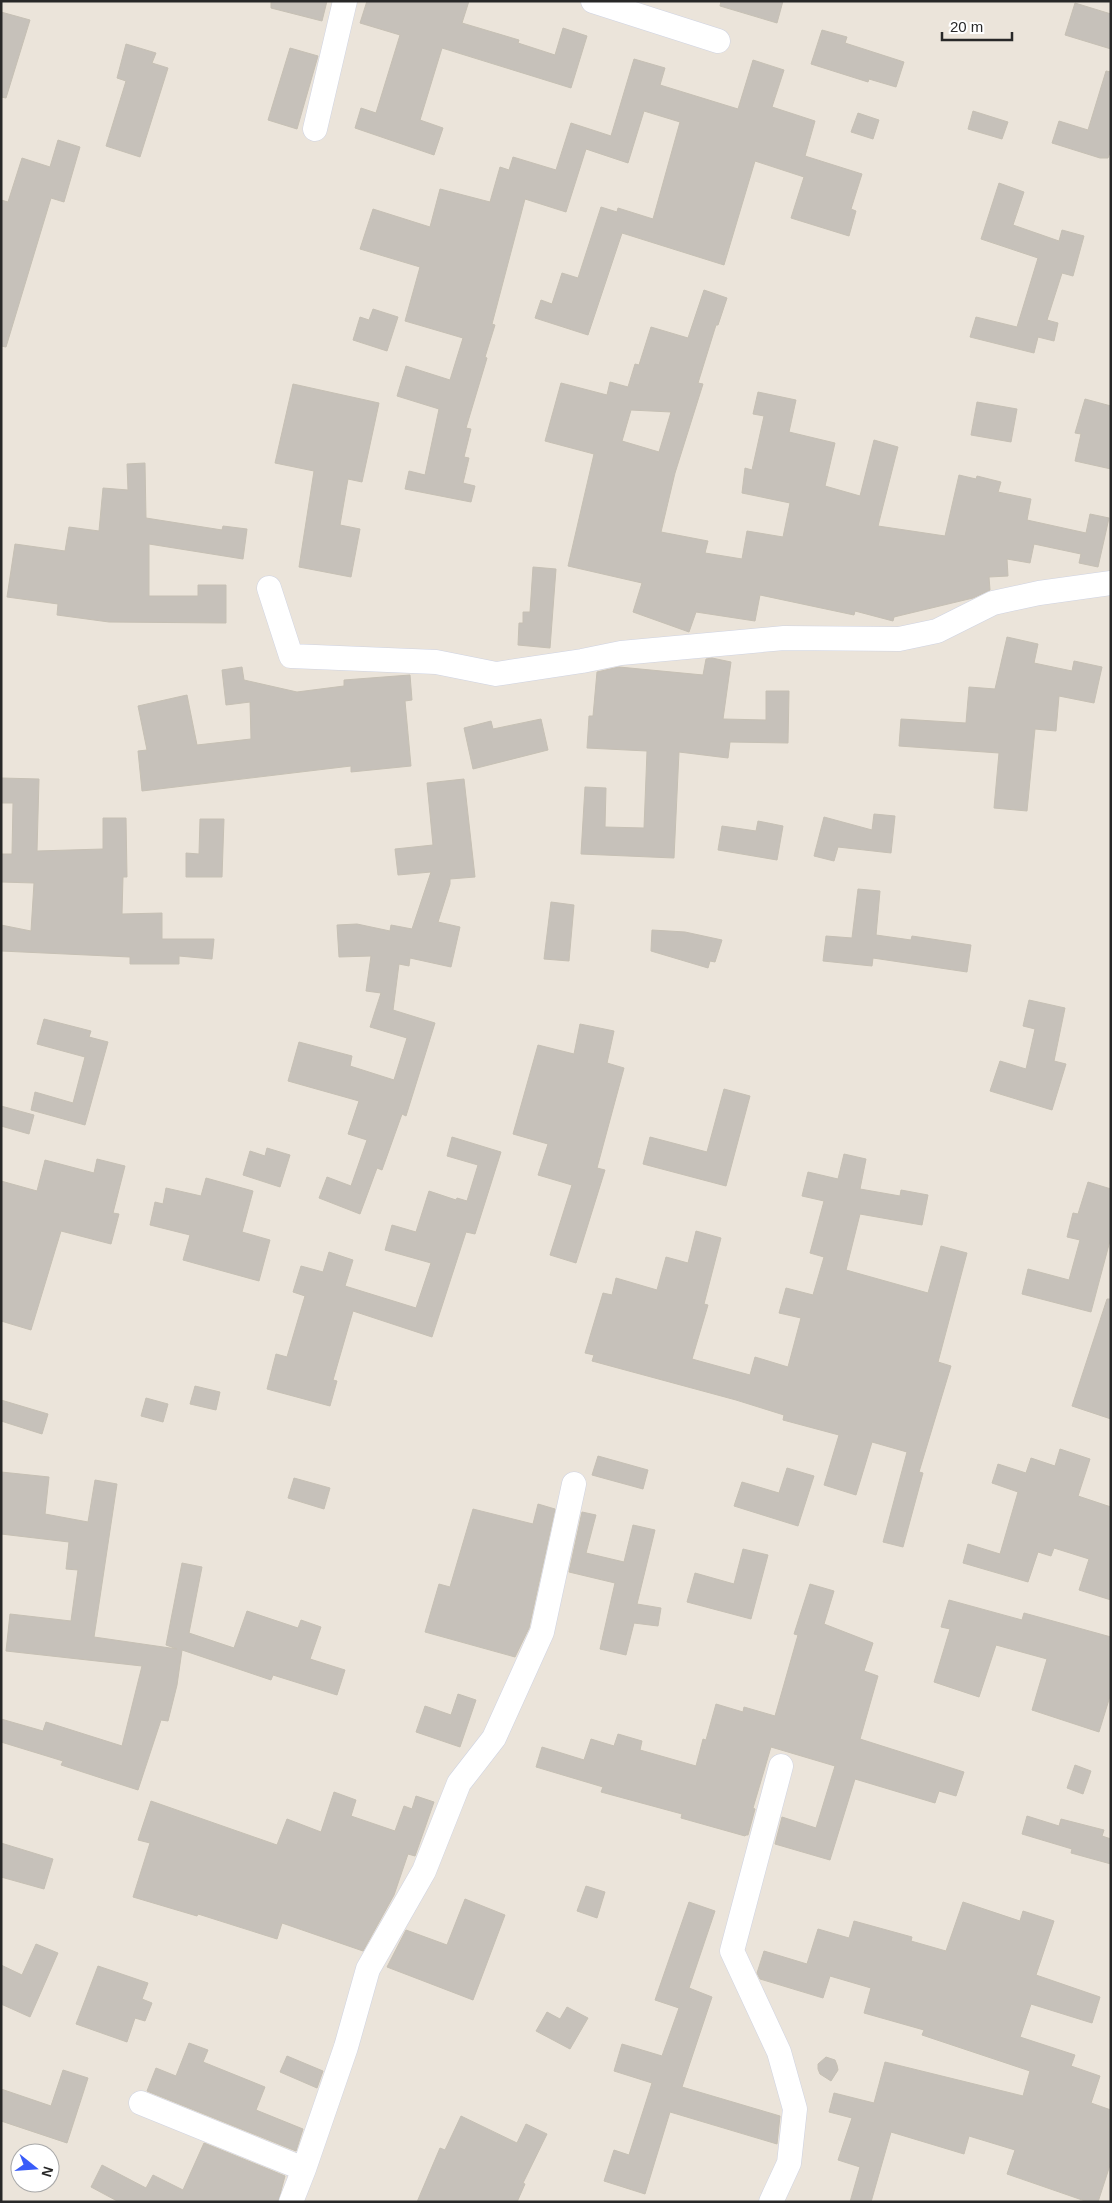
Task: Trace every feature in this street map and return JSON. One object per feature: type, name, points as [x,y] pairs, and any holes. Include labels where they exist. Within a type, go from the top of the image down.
[{"type":"street","points":[[315,128],[345,1]]},
{"type":"street","points":[[593,1],[718,41]]},
{"type":"street","points":[[269,588],[291,656],[436,662],[496,674],[621,653],[784,638],[899,639],[937,631],[992,603],[1039,593],[1111,583]]},
{"type":"street","points":[[291,2202],[346,2047],[368,1969],[424,1871],[459,1783],[494,1738],[542,1632],[574,1484]]},
{"type":"street","points":[[771,2202],[789,2163],[795,2109],[779,2052],[732,1951],[781,1766]]},
{"type":"street","points":[[141,2103],[304,2169]]},
{"type":"building","points":[[271,1],[327,1],[322,21],[271,8]]},
{"type":"building","points":[[367,1],[469,1],[462,23],[519,40],[518,43],[555,55],[563,28],[587,36],[571,88],[442,48],[420,120],[443,128],[434,155],[355,128],[361,108],[376,113],[400,35],[360,23]]},
{"type":"building","points":[[721,1],[783,1],[777,23],[720,6]]},
{"type":"building","points":[[1075,3],[1111,14],[1111,49],[1065,35]]},
{"type":"building","points":[[1,12],[30,20],[6,98],[1,97]]},
{"type":"building","points":[[822,30],[847,37],[845,43],[904,62],[896,87],[869,79],[868,82],[811,64]]},
{"type":"building","points":[[126,44],[156,53],[152,63],[168,68],[140,157],[106,146],[126,81],[117,78]]},
{"type":"building","points":[[290,48],[318,56],[297,129],[268,120]]},
{"type":"building","points":[[634,59],[665,68],[660,85],[738,109],[753,60],[784,70],[772,107],[815,121],[805,156],[862,174],[851,209],[856,211],[849,236],[791,218],[804,177],[755,161],[724,265],[622,233],[588,335],[535,318],[541,300],[552,304],[562,273],[578,278],[601,207],[617,212],[618,208],[653,219],[680,122],[644,111],[628,163],[586,149],[566,212],[525,199],[492,324],[495,325],[485,357],[487,358],[466,428],[471,429],[464,457],[469,458],[463,483],[475,486],[471,502],[405,489],[409,471],[425,475],[439,409],[397,396],[406,366],[450,380],[463,338],[405,321],[420,267],[360,249],[373,209],[430,227],[440,189],[490,202],[500,167],[509,170],[513,157],[556,170],[571,123],[611,136]]},
{"type":"building","points":[[1106,71],[1111,72],[1111,150],[1108,158],[1100,158],[1052,143],[1059,121],[1088,130]]},
{"type":"building","points":[[973,111],[1008,122],[1002,139],[968,129]]},
{"type":"building","points":[[858,113],[879,120],[873,139],[851,132]]},
{"type":"building","points":[[58,140],[80,147],[64,202],[51,198],[6,347],[1,346],[1,200],[8,202],[22,158],[50,167]]},
{"type":"building","points":[[999,183],[1024,192],[1013,225],[1059,241],[1062,230],[1084,236],[1073,276],[1062,273],[1047,320],[1058,323],[1054,341],[1038,337],[1034,353],[970,337],[976,317],[1017,327],[1038,258],[981,239]]},
{"type":"building","points":[[704,290],[727,298],[718,325],[716,325],[698,383],[703,384],[675,473],[661,532],[708,541],[705,553],[742,559],[747,531],[783,537],[790,503],[742,493],[745,468],[752,470],[764,416],[753,414],[758,392],[796,400],[789,432],[835,443],[825,486],[860,496],[874,440],[898,447],[878,526],[945,536],[959,475],[976,479],[977,476],[1001,482],[998,492],[1031,499],[1027,520],[1086,533],[1090,514],[1109,518],[1098,567],[1079,563],[1081,554],[1034,544],[1030,563],[1007,559],[1008,576],[989,577],[990,590],[973,598],[894,617],[893,621],[855,611],[854,615],[760,595],[755,621],[696,612],[689,632],[633,612],[642,583],[568,566],[594,454],[545,441],[561,383],[607,395],[610,382],[628,387],[635,364],[639,365],[651,327],[688,338]],"holes":[[[631,410],[671,412],[659,452],[622,441]]]},
{"type":"building","points":[[373,309],[398,317],[387,351],[353,340],[360,317],[369,320]]},
{"type":"building","points":[[293,384],[379,403],[362,482],[348,479],[340,525],[360,529],[351,577],[299,567],[314,471],[275,463]]},
{"type":"building","points":[[1085,399],[1111,406],[1111,469],[1075,461],[1081,434],[1075,433]]},
{"type":"building","points":[[977,402],[1017,409],[1011,442],[971,435]]},
{"type":"building","points":[[145,463],[146,518],[222,530],[223,526],[247,529],[243,559],[149,544],[149,596],[198,596],[198,585],[226,585],[226,623],[109,622],[57,615],[58,604],[7,597],[15,544],[65,551],[69,527],[99,531],[103,488],[128,490],[127,464]]},
{"type":"building","points":[[533,567],[556,569],[550,648],[518,645],[519,623],[523,623],[523,612],[530,612]]},
{"type":"building","points":[[1007,637],[1038,644],[1034,663],[1072,671],[1074,661],[1102,667],[1094,703],[1059,696],[1056,731],[1035,729],[1027,811],[994,808],[999,753],[899,746],[901,719],[966,723],[969,687],[995,689]]},
{"type":"building","points":[[712,658],[731,662],[723,719],[766,720],[766,691],[789,691],[788,743],[730,742],[728,758],[679,752],[674,858],[581,854],[585,787],[606,788],[605,827],[644,828],[647,751],[587,748],[589,716],[593,716],[597,672],[619,667],[703,675],[706,659]]},
{"type":"building","points":[[242,667],[244,680],[297,692],[344,686],[344,680],[410,675],[412,700],[405,701],[411,766],[351,772],[351,766],[142,791],[138,751],[147,750],[138,706],[187,695],[197,745],[251,739],[250,702],[226,705],[222,670]]},
{"type":"building","points":[[541,719],[548,750],[473,769],[464,728],[491,721],[493,729]]},
{"type":"building","points":[[1,778],[39,779],[37,851],[103,849],[103,818],[126,818],[127,877],[123,877],[122,914],[162,913],[162,939],[214,939],[212,959],[179,956],[179,964],[130,964],[130,957],[1,951],[1,925],[31,931],[34,883],[1,882],[1,854],[12,854],[13,803],[1,803]]},
{"type":"building","points":[[464,779],[475,877],[450,879],[438,922],[460,927],[451,967],[410,958],[409,966],[399,964],[393,1010],[435,1023],[406,1116],[402,1114],[382,1170],[377,1168],[360,1214],[319,1198],[327,1177],[351,1186],[367,1140],[348,1134],[359,1101],[288,1081],[299,1042],[352,1056],[350,1066],[394,1080],[407,1038],[370,1027],[381,993],[366,991],[371,956],[339,957],[337,925],[357,924],[390,931],[391,925],[412,929],[431,872],[398,875],[395,849],[433,845],[427,783]]},
{"type":"building","points":[[874,814],[895,816],[891,853],[838,847],[834,861],[814,856],[824,817],[872,830]]},
{"type":"building","points":[[200,819],[224,819],[222,877],[186,877],[186,853],[199,854]]},
{"type":"building","points":[[758,821],[783,826],[777,860],[718,850],[722,826],[756,831]]},
{"type":"building","points":[[858,889],[880,891],[876,935],[911,940],[912,936],[971,945],[967,972],[873,958],[872,966],[823,961],[826,936],[852,938]]},
{"type":"building","points":[[551,902],[574,905],[569,961],[544,959]]},
{"type":"building","points":[[652,930],[685,932],[722,940],[715,962],[710,961],[708,968],[651,951]]},
{"type":"building","points":[[1029,1000],[1065,1008],[1054,1061],[1066,1064],[1052,1110],[990,1091],[1000,1061],[1026,1069],[1035,1029],[1023,1026]]},
{"type":"building","points":[[44,1019],[91,1031],[89,1037],[108,1042],[85,1125],[31,1110],[35,1092],[73,1103],[85,1057],[37,1044]]},
{"type":"building","points":[[580,1024],[614,1031],[607,1063],[624,1068],[597,1168],[605,1170],[576,1263],[550,1255],[572,1185],[538,1175],[548,1144],[513,1134],[538,1045],[574,1054]]},
{"type":"building","points":[[724,1089],[750,1096],[726,1186],[643,1164],[650,1137],[707,1152]]},
{"type":"building","points":[[1,1106],[34,1115],[29,1134],[1,1126]]},
{"type":"building","points":[[452,1137],[501,1152],[475,1234],[466,1232],[432,1337],[353,1311],[333,1380],[337,1381],[330,1406],[267,1389],[276,1354],[287,1357],[305,1296],[293,1292],[301,1266],[323,1272],[329,1252],[353,1260],[345,1286],[416,1308],[431,1263],[385,1250],[392,1225],[416,1232],[429,1191],[456,1200],[457,1198],[467,1201],[478,1165],[447,1156]]},
{"type":"building","points":[[267,1148],[290,1155],[280,1187],[243,1175],[250,1151],[265,1156]]},
{"type":"building","points":[[844,1154],[866,1159],[860,1189],[900,1196],[901,1190],[928,1195],[922,1225],[860,1214],[846,1270],[928,1293],[941,1246],[967,1253],[938,1362],[951,1366],[919,1472],[923,1473],[903,1547],[883,1542],[907,1452],[872,1442],[856,1495],[824,1485],[839,1435],[783,1420],[784,1415],[736,1400],[592,1361],[594,1355],[585,1353],[603,1293],[612,1295],[616,1278],[657,1290],[666,1257],[688,1263],[696,1231],[721,1238],[704,1304],[708,1305],[692,1359],[750,1375],[755,1357],[788,1367],[801,1318],[779,1313],[786,1288],[813,1295],[824,1257],[810,1253],[824,1201],[802,1196],[808,1172],[838,1179]]},
{"type":"building","points":[[97,1159],[125,1166],[113,1213],[119,1214],[111,1244],[61,1231],[31,1330],[1,1321],[1,1181],[37,1191],[45,1160],[94,1173]]},
{"type":"building","points":[[206,1178],[253,1191],[242,1232],[270,1240],[259,1281],[183,1260],[190,1235],[150,1225],[155,1202],[163,1204],[166,1188],[201,1196]]},
{"type":"building","points":[[1088,1182],[1111,1189],[1111,1237],[1091,1312],[1022,1294],[1028,1269],[1069,1280],[1080,1240],[1067,1237],[1073,1213],[1078,1214]]},
{"type":"building","points":[[1107,1299],[1111,1299],[1111,1419],[1072,1406]]},
{"type":"building","points":[[195,1386],[220,1392],[216,1410],[190,1404]]},
{"type":"building","points":[[146,1398],[168,1404],[163,1422],[141,1416]]},
{"type":"building","points":[[1,1400],[48,1414],[42,1434],[1,1421]]},
{"type":"building","points":[[1060,1449],[1090,1459],[1078,1496],[1111,1507],[1111,1600],[1079,1590],[1089,1559],[1054,1548],[1051,1556],[1038,1552],[1028,1582],[963,1563],[968,1544],[1000,1554],[1018,1492],[992,1483],[998,1464],[1026,1473],[1031,1458],[1055,1466]]},
{"type":"building","points":[[598,1456],[648,1470],[643,1489],[592,1475]]},
{"type":"building","points":[[787,1468],[814,1476],[798,1526],[734,1506],[742,1482],[779,1493]]},
{"type":"building","points":[[1,1472],[49,1477],[45,1514],[88,1522],[95,1480],[117,1484],[94,1637],[177,1649],[166,1645],[182,1563],[202,1567],[189,1633],[234,1648],[247,1611],[298,1628],[301,1620],[321,1627],[310,1659],[345,1670],[337,1695],[273,1675],[271,1680],[182,1650],[177,1685],[168,1721],[161,1720],[138,1790],[61,1765],[63,1761],[1,1742],[1,1719],[43,1731],[46,1722],[122,1746],[142,1666],[6,1651],[10,1614],[71,1621],[78,1570],[66,1569],[69,1542],[1,1534]]},
{"type":"building","points":[[294,1478],[330,1488],[324,1509],[288,1498]]},
{"type":"building","points":[[538,1504],[555,1509],[529,1628],[515,1657],[425,1632],[439,1584],[450,1587],[473,1509],[533,1524]]},
{"type":"building","points":[[582,1512],[596,1515],[586,1553],[624,1562],[633,1525],[655,1530],[637,1604],[661,1608],[658,1626],[634,1623],[626,1655],[600,1649],[615,1583],[569,1572]]},
{"type":"building","points":[[743,1549],[768,1555],[751,1619],[687,1602],[695,1573],[734,1584]]},
{"type":"building","points":[[810,1584],[834,1591],[824,1624],[873,1643],[864,1671],[878,1676],[860,1739],[964,1772],[956,1796],[939,1791],[935,1803],[855,1779],[830,1860],[775,1844],[782,1817],[816,1828],[835,1766],[771,1747],[753,1808],[755,1809],[748,1835],[745,1836],[681,1818],[682,1814],[601,1792],[603,1787],[536,1767],[542,1747],[584,1760],[591,1739],[614,1746],[618,1734],[642,1741],[640,1750],[696,1766],[703,1739],[706,1740],[716,1704],[743,1712],[744,1707],[775,1716],[798,1635],[794,1634]]},
{"type":"building","points":[[949,1600],[1022,1620],[1024,1613],[1111,1637],[1111,1693],[1099,1732],[1032,1710],[1047,1659],[996,1645],[979,1697],[934,1682],[950,1629],[941,1627]]},
{"type":"building","points":[[458,1694],[476,1700],[460,1747],[416,1732],[425,1706],[451,1715]]},
{"type":"building","points":[[1075,1765],[1091,1771],[1083,1794],[1067,1788]]},
{"type":"building","points":[[334,1792],[356,1800],[351,1816],[395,1831],[404,1806],[412,1809],[416,1796],[434,1802],[415,1856],[408,1854],[394,1895],[363,1951],[282,1923],[277,1939],[198,1914],[197,1916],[133,1897],[150,1843],[138,1840],[151,1801],[277,1845],[287,1819],[321,1832]]},
{"type":"building","points":[[1027,1816],[1059,1826],[1061,1819],[1104,1830],[1102,1836],[1111,1839],[1111,1864],[1071,1853],[1072,1849],[1022,1834]]},
{"type":"building","points":[[1,1843],[53,1859],[44,1889],[1,1877]]},
{"type":"building","points":[[586,1886],[605,1892],[597,1918],[577,1911]]},
{"type":"building","points":[[465,1899],[505,1915],[473,2000],[387,1967],[406,1930],[447,1945]]},
{"type":"building","points":[[689,1902],[715,1911],[689,1988],[712,1997],[682,2087],[780,2116],[777,2144],[670,2112],[645,2194],[604,2181],[614,2150],[629,2155],[652,2083],[614,2071],[622,2044],[662,2056],[679,2008],[655,2000]]},
{"type":"building","points":[[963,1902],[1020,1921],[1023,1911],[1054,1921],[1036,1975],[1100,1997],[1092,2023],[1031,2004],[1020,2037],[1075,2055],[1071,2066],[1100,2076],[1091,2103],[1111,2110],[1111,2162],[1098,2202],[1088,2202],[1007,2174],[1015,2150],[969,2136],[964,2154],[891,2132],[871,2202],[850,2202],[860,2167],[838,2160],[852,2118],[829,2112],[834,2093],[874,2103],[885,2062],[1023,2096],[1030,2071],[922,2035],[924,2030],[864,2013],[871,1988],[830,1976],[823,1998],[760,1979],[757,1973],[764,1951],[807,1964],[818,1929],[849,1938],[854,1921],[912,1937],[911,1941],[946,1951]]},
{"type":"building","points":[[36,1944],[58,1953],[30,2017],[1,2004],[1,1965],[22,1975]]},
{"type":"building","points":[[98,1966],[148,1983],[142,1999],[152,2003],[145,2021],[135,2018],[127,2042],[76,2024]]},
{"type":"building","points":[[567,2007],[588,2018],[570,2049],[536,2031],[547,2012],[560,2019]]},
{"type":"building","points":[[189,2043],[208,2050],[203,2062],[265,2087],[256,2110],[303,2129],[296,2151],[147,2091],[156,2068],[176,2076]]},
{"type":"building","points":[[287,2056],[323,2071],[317,2088],[280,2072]]},
{"type":"building","points":[[826,2057],[835,2060],[837,2065],[838,2070],[831,2081],[820,2074],[818,2069],[818,2064]]},
{"type":"building","points":[[63,2070],[88,2078],[67,2143],[1,2121],[1,2089],[51,2106]]},
{"type":"building","points":[[461,2116],[517,2143],[526,2124],[547,2134],[523,2183],[525,2184],[517,2202],[417,2202],[440,2148],[445,2150]]},
{"type":"building","points":[[204,2143],[285,2176],[278,2202],[119,2202],[91,2187],[102,2165],[146,2188],[153,2175],[183,2190]]}]
